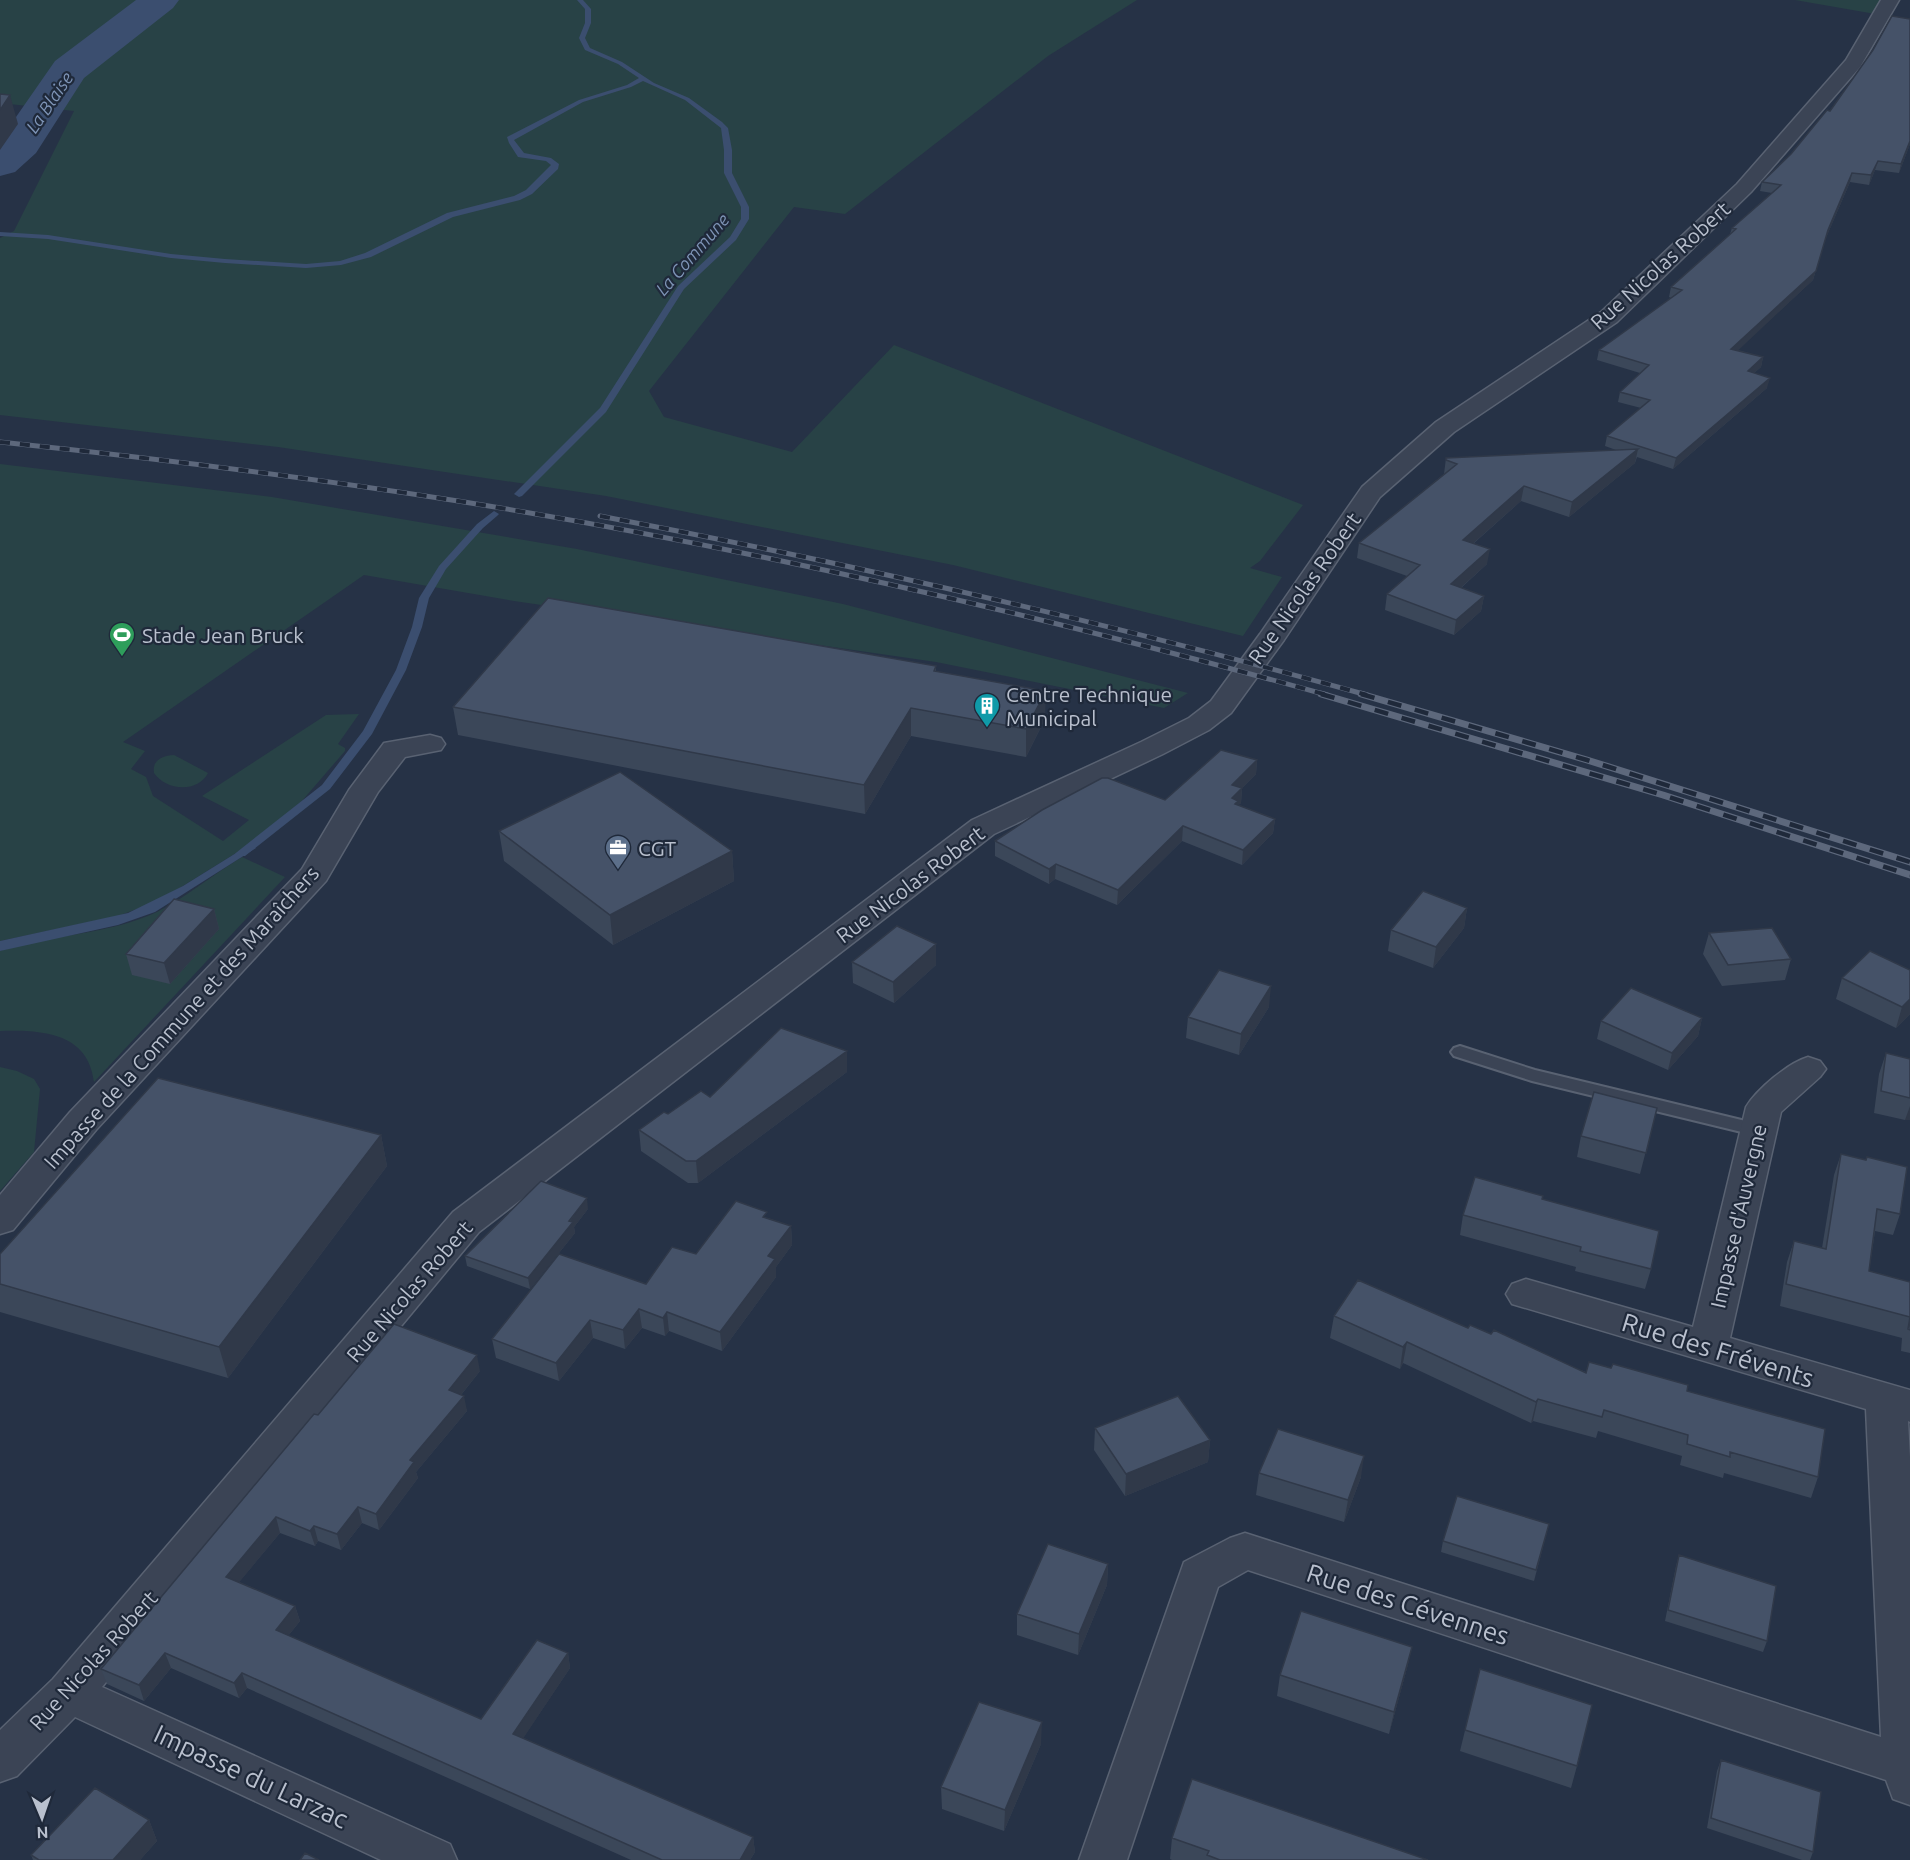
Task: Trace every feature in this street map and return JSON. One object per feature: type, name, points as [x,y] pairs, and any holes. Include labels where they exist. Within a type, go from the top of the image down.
[{"type":"street","name":"Rue Nicolas Robert","points":[[0,1761],[69,1693],[466,1222],[983,827],[1152,748],[1199,724],[1221,706],[1270,640],[1371,492],[1445,427],[1609,317],[1626,301],[1744,188],[1854,63],[1890,0]]},
{"type":"street","name":"Impasse de la Commune et des Maraîchers","points":[[0,1220],[83,1121],[315,874],[364,790],[395,749],[430,744]]},
{"type":"street","name":"Impasse d'Auvergne","points":[[1708,1346],[1764,1107],[1808,1069]]},
{"type":"street","name":"Rue des Frévents","points":[[1526,1294],[1898,1404]]},
{"type":"street","points":[[1898,1404],[1908,1775]]},
{"type":"street","name":"Rue des Cévennes","points":[[1103,1860],[1200,1575],[1245,1551],[1908,1775]]},
{"type":"street","name":"Impasse du Larzac","points":[[69,1693],[433,1860]]},
{"type":"lane","points":[[1460,1052],[1532,1076],[1758,1130]]},
{"type":"green space","points":[[0,0],[1137,0],[1048,56],[845,214],[794,207],[649,391],[664,417],[792,452],[894,345],[1303,505],[1260,561],[1250,568],[1282,577],[1243,636],[953,565],[606,496],[278,447],[0,415],[0,238],[14,231],[74,111],[0,103]]},
{"type":"green space","points":[[1795,0],[1887,0],[1881,15]]},
{"type":"green space","points":[[0,464],[272,497],[577,549],[843,604],[1188,693],[1164,708],[936,662],[514,601],[364,575],[123,742],[145,751],[131,769],[146,777],[153,796],[223,841],[249,820],[202,796],[326,715],[359,714],[338,744],[345,748],[345,751],[301,802],[249,845],[150,904],[118,916],[0,941]]},
{"type":"green space","points":[[174,755],[208,773],[197,784],[190,787],[166,783],[154,773],[155,765],[162,758]]},
{"type":"green space","points":[[242,857],[285,877],[94,1082],[90,1065],[83,1053],[60,1037],[31,1032],[0,1031],[0,951],[138,920],[168,906]]},
{"type":"green space","points":[[0,1067],[17,1071],[34,1079],[40,1089],[34,1152],[0,1191]]},
{"type":"water","points":[[249,845],[256,848],[155,912],[118,925],[0,951],[0,941],[128,913],[183,886]]},
{"type":"building","points":[[1892,16],[1910,19],[1910,141],[1901,164],[1878,161],[1871,175],[1852,173],[1828,230],[1816,271],[1731,349],[1763,357],[1748,371],[1770,378],[1676,458],[1607,436],[1650,400],[1620,392],[1649,365],[1599,350],[1682,290],[1671,287],[1781,185],[1762,182],[1791,154],[1827,110],[1830,111],[1873,50]]},
{"type":"building","points":[[0,94],[10,95],[0,110]]},
{"type":"building","points":[[1638,449],[1572,502],[1524,486],[1463,540],[1490,549],[1451,584],[1484,596],[1456,620],[1387,594],[1420,565],[1359,543],[1457,464],[1446,458]]},
{"type":"building","points":[[548,598],[936,666],[934,671],[1046,691],[1026,729],[911,708],[864,785],[453,707]]},
{"type":"building","points":[[1221,750],[1257,760],[1232,785],[1242,788],[1232,798],[1238,801],[1235,804],[1275,819],[1243,850],[1183,826],[1118,890],[1056,864],[1049,869],[995,841],[1042,810],[1102,778],[1108,778],[1165,800]]},
{"type":"building","name":"CGT","points":[[620,772],[732,851],[610,915],[499,831]]},
{"type":"building","points":[[1423,891],[1467,908],[1436,947],[1391,930]]},
{"type":"building","points":[[174,899],[214,909],[164,963],[126,954]]},
{"type":"building","points":[[897,926],[936,944],[893,982],[852,962]]},
{"type":"building","points":[[1772,928],[1791,959],[1728,965],[1709,933]]},
{"type":"building","points":[[1870,951],[1910,970],[1910,999],[1902,1007],[1842,978]]},
{"type":"building","points":[[1219,970],[1271,986],[1241,1034],[1188,1017]]},
{"type":"building","points":[[1631,988],[1702,1018],[1672,1053],[1601,1021]]},
{"type":"building","points":[[781,1028],[847,1051],[696,1161],[686,1161],[639,1130],[664,1112],[668,1114],[701,1091],[710,1097]]},
{"type":"building","points":[[1886,1053],[1910,1059],[1910,1098],[1881,1091]]},
{"type":"building","points":[[158,1078],[381,1135],[219,1347],[0,1284],[0,1254]]},
{"type":"building","points":[[1594,1092],[1657,1108],[1646,1153],[1581,1136]]},
{"type":"building","points":[[1841,1154],[1866,1160],[1867,1157],[1907,1167],[1900,1214],[1877,1209],[1869,1271],[1910,1282],[1910,1317],[1786,1284],[1794,1241],[1826,1249]]},
{"type":"building","points":[[1475,1177],[1543,1196],[1542,1199],[1659,1231],[1651,1269],[1580,1251],[1581,1247],[1463,1215]]},
{"type":"building","points":[[541,1181],[587,1198],[569,1221],[573,1222],[528,1278],[465,1256]]},
{"type":"building","points":[[736,1201],[767,1212],[763,1217],[791,1226],[768,1256],[775,1259],[720,1332],[667,1312],[663,1318],[639,1309],[623,1330],[590,1320],[556,1363],[492,1339],[559,1254],[646,1284],[672,1247],[696,1254]]},
{"type":"building","points":[[1358,1280],[1468,1328],[1470,1325],[1491,1334],[1494,1330],[1586,1373],[1589,1362],[1611,1368],[1613,1364],[1688,1385],[1687,1391],[1825,1429],[1818,1477],[1730,1452],[1730,1457],[1687,1444],[1688,1435],[1604,1410],[1602,1417],[1538,1399],[1536,1402],[1407,1342],[1403,1347],[1334,1316]]},
{"type":"building","points":[[394,1324],[477,1355],[449,1390],[464,1396],[410,1460],[414,1462],[376,1514],[358,1507],[337,1534],[314,1526],[310,1531],[276,1517],[226,1577],[295,1606],[276,1630],[481,1719],[537,1640],[568,1653],[513,1734],[753,1837],[740,1860],[662,1860],[242,1673],[234,1683],[165,1653],[139,1685],[101,1669],[314,1414],[318,1415]]},
{"type":"building","points":[[1178,1396],[1210,1440],[1126,1474],[1095,1428]]},
{"type":"building","points":[[1278,1429],[1364,1456],[1348,1500],[1259,1473]]},
{"type":"building","points":[[1457,1496],[1549,1524],[1536,1570],[1443,1541]]},
{"type":"building","points":[[1048,1544],[1108,1564],[1079,1634],[1017,1614]]},
{"type":"building","points":[[1679,1555],[1776,1586],[1767,1641],[1668,1610]]},
{"type":"building","points":[[1301,1611],[1412,1647],[1394,1712],[1280,1675]]},
{"type":"building","points":[[1480,1669],[1592,1705],[1577,1766],[1465,1730]]},
{"type":"building","points":[[979,1702],[1042,1722],[1005,1810],[941,1787]]},
{"type":"building","points":[[1721,1760],[1821,1792],[1813,1852],[1711,1818]]},
{"type":"building","points":[[1192,1779],[1428,1860],[1220,1860],[1207,1855],[1209,1851],[1172,1838]]},
{"type":"building","points":[[95,1788],[149,1820],[113,1860],[39,1860],[31,1855]]},
{"type":"building","points":[[305,1853],[319,1860],[300,1860]]},
{"type":"waterway","name":"La Blaise","points":[[0,163],[21,144],[69,70],[160,0]]},
{"type":"waterway","name":"La Commune","points":[[519,494],[603,410],[681,288],[733,238],[745,219],[745,207],[728,173],[728,150],[724,128],[687,99],[652,84],[620,63],[587,49],[582,38],[588,23],[588,9],[580,0]]},
{"type":"waterway","points":[[0,234],[48,237],[171,256],[225,261],[306,266],[341,263],[368,255],[450,215],[517,198],[529,192],[555,167],[555,164],[548,159],[521,155],[510,139],[581,101],[629,86],[642,79]]},
{"type":"waterway","points":[[241,854],[326,787],[368,732],[401,670],[417,627],[424,598],[442,568],[494,514]]},
{"type":"railway","points":[[0,442],[172,461],[344,484],[458,501],[677,540],[1004,611],[1327,695]]},
{"type":"railway","points":[[600,516],[890,575],[985,597],[1176,644],[1367,695]]},
{"type":"railway","points":[[1321,694],[1663,795],[1910,875]]},
{"type":"railway","points":[[1361,694],[1587,760],[1910,862]]},
{"type":"place","name":"Stade Jean Bruck","points":[[122,658]]},
{"type":"place","name":"Centre Technique Municipal","points":[[987,729]]},
{"type":"place","name":"CGT","points":[[618,871]]}]
